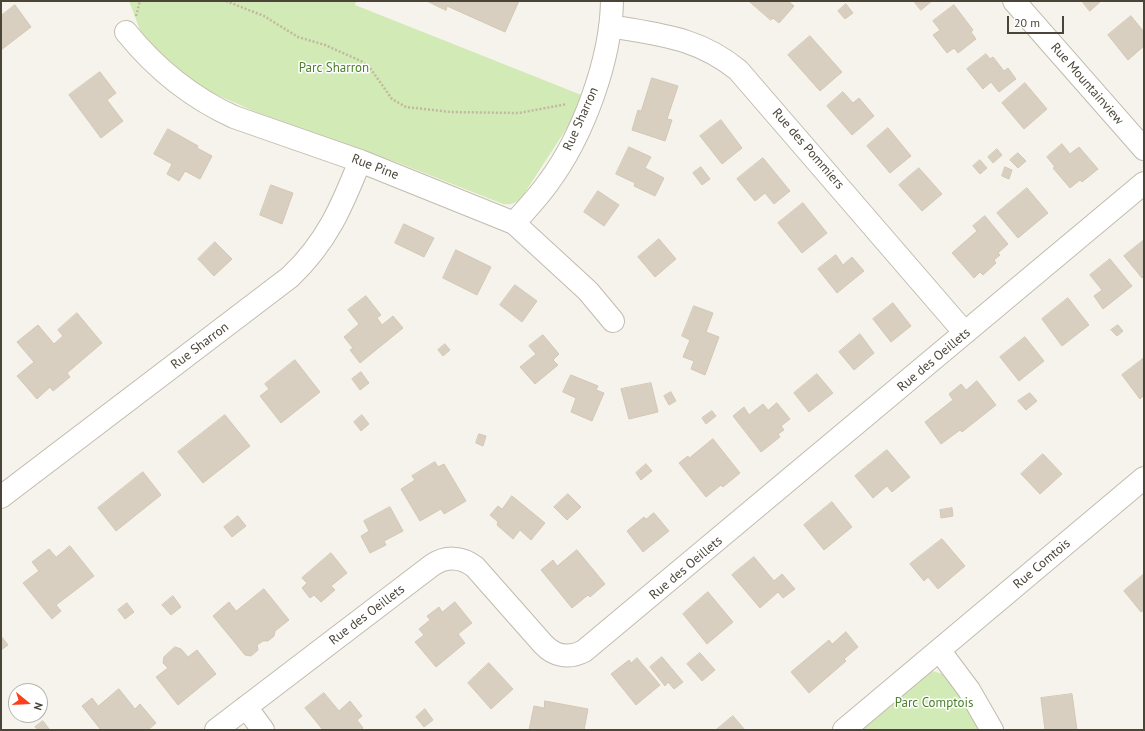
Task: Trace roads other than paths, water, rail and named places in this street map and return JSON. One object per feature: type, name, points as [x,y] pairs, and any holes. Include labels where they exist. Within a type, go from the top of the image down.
[{"type":"street","name":"Rue Sharron","points":[[514,223],[549,182],[571,144],[600,73],[610,26],[612,1]]},
{"type":"street","name":"Rue Mountainview","points":[[1014,1],[1144,149]]},
{"type":"street","name":"Rue des Pommiers","points":[[610,26],[688,42],[721,56],[738,70],[965,334]]},
{"type":"street","name":"Rue Pine","points":[[126,32],[161,71],[196,98],[215,108],[234,117],[360,161],[514,223],[588,291],[613,321]]},
{"type":"street","name":"Rue Sharron","points":[[1,497],[296,272],[320,244],[336,219],[360,161]]},
{"type":"street","name":"Rue des Oeillets","points":[[216,730],[431,566],[447,559],[459,559],[475,566],[543,644],[552,651],[568,656],[584,651],[1144,183]]},
{"type":"street","name":"Rue Comtois","points":[[844,730],[1144,478]]},
{"type":"street","points":[[939,650],[969,690],[992,730]]},
{"type":"street","points":[[246,707],[263,730]]},
{"type":"park label","name":"Parc Sharron","points":[[334,68]]},
{"type":"park label","name":"Parc Comptois","points":[[934,703]]}]
